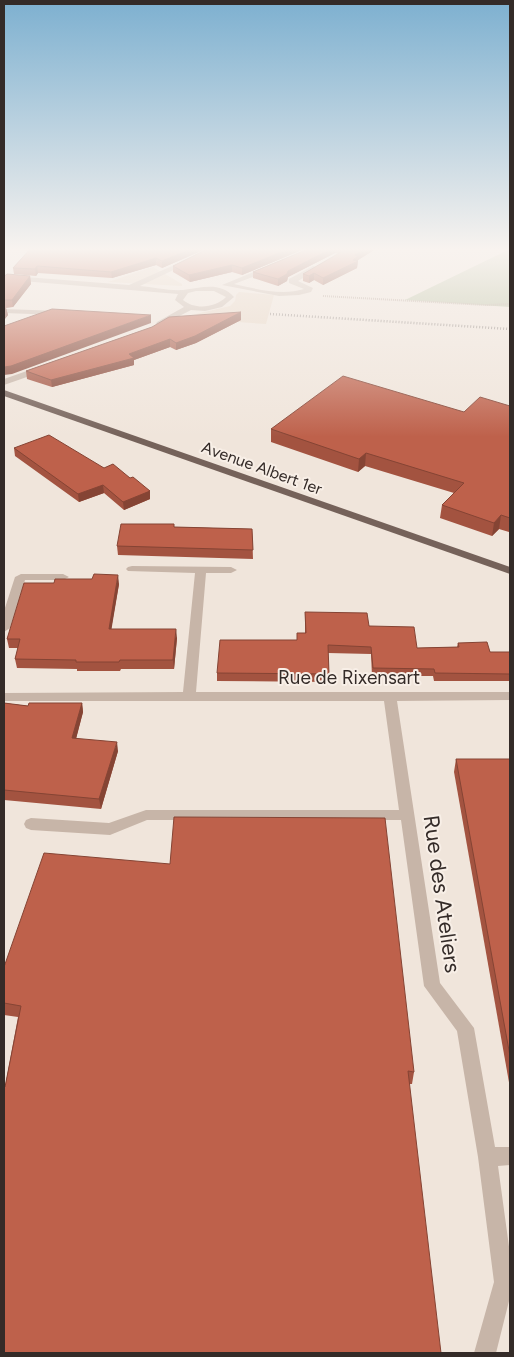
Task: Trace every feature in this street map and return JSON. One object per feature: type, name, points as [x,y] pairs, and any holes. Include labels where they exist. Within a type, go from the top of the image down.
[{"type":"main road","name":"Avenue Albert 1er","points":[[4,392],[510,572]]},
{"type":"street","points":[[155,327],[184,310]]},
{"type":"street","points":[[4,311],[69,313]]},
{"type":"street","points":[[4,382],[51,365]]},
{"type":"street","points":[[132,569],[231,570]]},
{"type":"street","points":[[189,696],[201,570]]},
{"type":"street","points":[[4,628],[21,578],[63,577]]},
{"type":"street","name":"Rue des Ateliers","points":[[390,695],[432,986],[466,1028],[487,1157],[504,1282],[485,1353]]},
{"type":"street","name":"Rue de Rixensart","points":[[4,697],[510,696]]},
{"type":"street","points":[[30,824],[110,829],[146,815],[408,815]]},
{"type":"street","points":[[487,1157],[510,1156]]},
{"type":"shaded area","points":[[212,310],[270,310],[266,324],[179,318]]},
{"type":"building","points":[[48,310],[151,315],[4,367],[4,326]]},
{"type":"building","points":[[241,312],[195,336],[176,343],[170,339],[129,354],[134,358],[51,380],[26,371],[152,327],[169,317]]},
{"type":"building","points":[[343,376],[464,412],[480,397],[510,406],[510,518],[501,515],[494,523],[442,505],[464,483],[366,453],[359,459],[271,429]]},
{"type":"building","points":[[49,435],[104,468],[113,464],[150,491],[123,502],[103,485],[78,494],[14,448]]},
{"type":"building","points":[[121,524],[174,524],[174,527],[252,529],[253,550],[117,546]]},
{"type":"building","points":[[94,574],[118,575],[109,629],[176,629],[173,660],[76,662],[76,660],[15,659],[20,639],[7,639],[24,583],[54,583],[55,579],[92,579]]},
{"type":"building","points":[[305,612],[367,613],[369,626],[414,627],[417,648],[459,647],[458,643],[487,642],[490,652],[510,652],[510,674],[435,673],[434,669],[373,668],[371,647],[328,645],[329,674],[217,673],[220,640],[297,640],[297,633],[306,633]]},
{"type":"building","points":[[4,703],[28,706],[29,703],[82,703],[72,738],[117,742],[99,799],[4,790]]},
{"type":"building","points":[[456,759],[510,759],[510,1056]]},
{"type":"building","points":[[174,817],[385,818],[414,1072],[408,1071],[441,1353],[4,1353],[4,1087],[21,1006],[4,1003],[4,967],[44,853],[170,864]]},
{"type":"railway","points":[[270,314],[510,329]]}]
